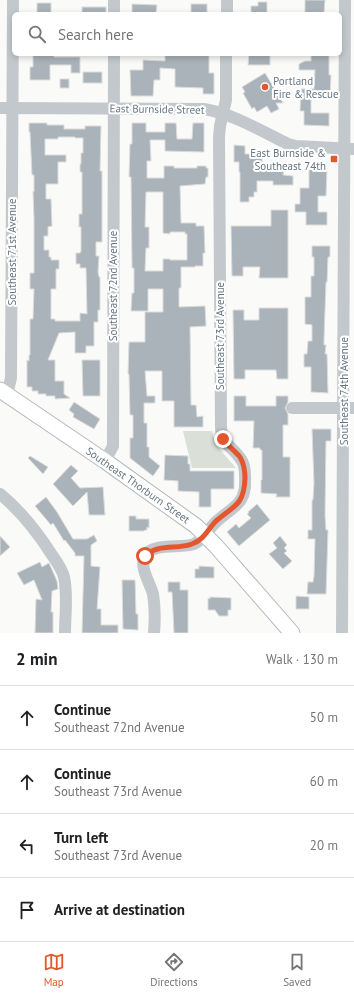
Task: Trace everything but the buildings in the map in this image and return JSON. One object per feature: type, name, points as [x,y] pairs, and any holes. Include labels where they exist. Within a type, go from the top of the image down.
[{"type":"main road","name":"Southeast Thorburn Street","points":[[3,393],[105,461],[185,518],[206,535],[292,633]]},
{"type":"street","name":"Southeast 71st Avenue","points":[[13,0],[13,12]]},
{"type":"street","points":[[114,0],[114,12]]},
{"type":"street","points":[[227,0],[227,12]]},
{"type":"street","name":"Southeast 74th Avenue","points":[[342,633],[349,540],[349,149],[345,0]]},
{"type":"street","name":"Southeast 71st Avenue","points":[[3,393],[11,378],[13,56]]},
{"type":"street","name":"Southeast 72nd Avenue","points":[[105,461],[113,446],[114,56]]},
{"type":"street","name":"Southeast 73rd Avenue","points":[[206,535],[215,523],[240,502],[244,495],[245,487],[245,470],[243,464],[240,457],[223,439],[221,428],[219,137],[226,100],[226,56]]},
{"type":"street","name":"East Burnside Street","points":[[0,108],[194,108],[213,110],[242,121],[288,144],[296,146],[349,149]]},
{"type":"street","points":[[292,408],[349,408]]},
{"type":"street","points":[[0,494],[33,527],[60,568],[64,577],[65,587],[65,633]]},
{"type":"street","points":[[154,633],[153,595],[144,570],[143,562],[145,556],[151,550],[158,548],[188,546],[194,544],[206,535]]},
{"type":"shaded area","points":[[183,431],[212,431],[215,444],[236,468],[192,468]]},
{"type":"place","name":"Portland Fire & Rescue","points":[[265,87]]},
{"type":"place","name":"East Burnside & Southeast 74th","points":[[334,159]]},
{"type":"route","points":[[145,556],[151,550],[158,548],[188,546],[194,544],[206,535],[215,523],[240,502],[244,495],[245,470],[240,457],[223,439]]}]
